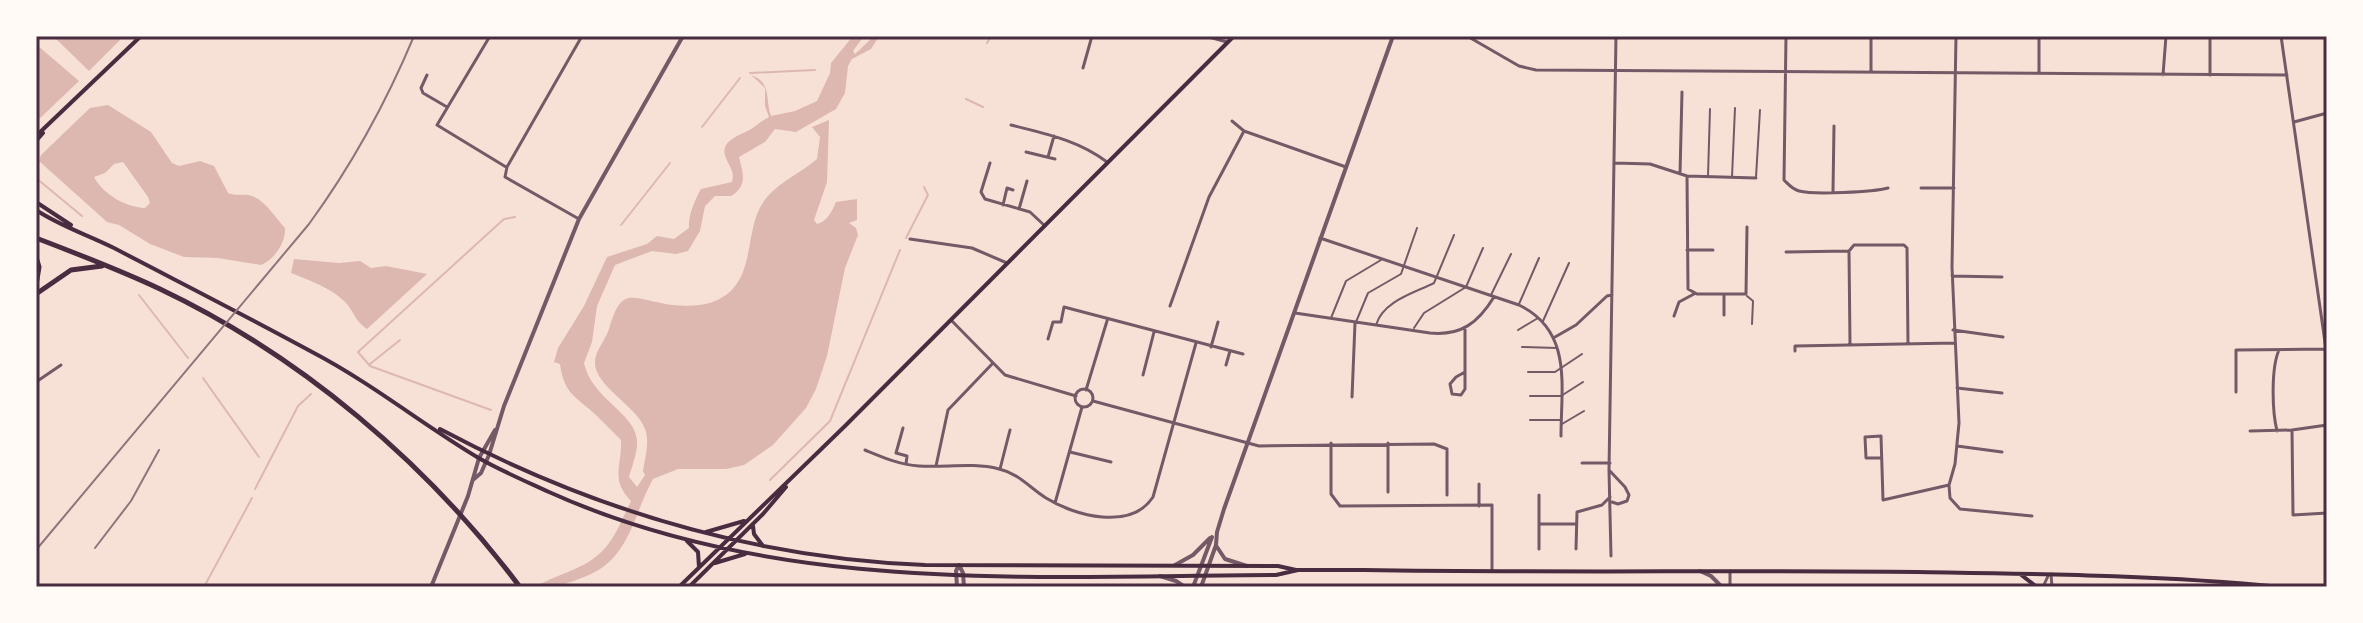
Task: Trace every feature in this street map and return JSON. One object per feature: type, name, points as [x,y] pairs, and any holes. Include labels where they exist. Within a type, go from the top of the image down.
[{"type":"highway","points":[[36,238],[162,290],[242,335],[325,391],[385,441],[450,503],[518,585]]},
{"type":"highway","points":[[36,257],[39,267],[36,285]]},
{"type":"highway","points":[[36,294],[71,270],[107,266]]},
{"type":"main road","points":[[36,138],[141,36]]},
{"type":"main road","points":[[679,587],[1234,36]]},
{"type":"main road","points":[[36,202],[76,229],[223,303],[327,360],[486,462],[549,492],[643,527],[747,553],[860,571],[956,575],[1206,576],[1279,575],[1298,570]]},
{"type":"main road","points":[[36,210],[76,229]]},
{"type":"main road","points":[[424,421],[552,484],[647,517],[763,546],[872,562],[1278,566],[1298,570],[2018,573],[2216,580],[2281,587]]},
{"type":"main road","points":[[689,587],[753,524],[795,475]]},
{"type":"main road","points":[[704,533],[745,520]]},
{"type":"main road","points":[[753,524],[754,534],[763,546]]},
{"type":"main road","points":[[682,537],[697,550],[699,567]]},
{"type":"main road","points":[[713,564],[747,553]]},
{"type":"main road","points":[[2018,573],[2037,587]]},
{"type":"street","points":[[490,36],[437,125],[507,167]]},
{"type":"street","points":[[579,219],[505,177],[507,167],[582,36]]},
{"type":"street","points":[[474,479],[489,455],[495,430],[579,219],[683,36]]},
{"type":"street","points":[[1083,68],[1092,37],[1085,36]]},
{"type":"street","points":[[1205,36],[1227,42]]},
{"type":"street","points":[[1193,587],[1393,36]]},
{"type":"street","points":[[1467,36],[1481,40],[1526,68],[2287,75]]},
{"type":"street","points":[[1611,556],[1609,470],[1616,36]]},
{"type":"street","points":[[1786,36],[1784,180],[1796,191],[1875,192],[1888,188]]},
{"type":"street","points":[[1871,36],[1871,71]]},
{"type":"street","points":[[1956,36],[1952,276],[1957,446],[1949,485],[1951,502],[1960,509],[2032,516]]},
{"type":"street","points":[[2039,36],[2039,72]]},
{"type":"street","points":[[2163,75],[2166,36]]},
{"type":"street","points":[[2210,36],[2210,75]]},
{"type":"street","points":[[2281,36],[2327,356]]},
{"type":"street","points":[[1712,64],[1712,71]]},
{"type":"street","points":[[427,75],[421,88],[423,93],[447,107]]},
{"type":"street","points":[[1680,174],[1682,92]]},
{"type":"street","points":[[2294,122],[2327,113]]},
{"type":"street","points":[[1232,121],[1244,131],[1346,167]]},
{"type":"street","points":[[1011,125],[1090,149],[1107,162]]},
{"type":"street","points":[[1833,191],[1834,126]]},
{"type":"street","points":[[1170,306],[1209,197],[1244,131]]},
{"type":"street","points":[[1048,157],[1054,136]]},
{"type":"street","points":[[1026,152],[1055,159]]},
{"type":"street","points":[[990,163],[982,195],[985,199],[1030,212],[1045,226]]},
{"type":"street","points":[[1615,163],[1650,164],[1687,176],[1756,178]]},
{"type":"street","points":[[1687,176],[1687,284],[1694,294]]},
{"type":"street","points":[[1019,209],[1027,183],[1033,188]]},
{"type":"street","points":[[1003,205],[1007,188],[1013,190]]},
{"type":"street","points":[[1921,188],[1954,188]]},
{"type":"street","points":[[1674,316],[1679,302],[1694,294],[1746,294],[1747,227]]},
{"type":"street","points":[[1320,238],[1519,305],[1541,319],[1558,348],[1561,436]]},
{"type":"street","points":[[910,239],[972,248],[1007,263]]},
{"type":"street","points":[[1850,344],[1849,251],[1854,245],[1904,245],[1907,248],[1908,344]]},
{"type":"street","points":[[1687,250],[1713,250]]},
{"type":"street","points":[[1786,252],[1849,251]]},
{"type":"street","points":[[1952,276],[2002,277]]},
{"type":"street","points":[[1724,294],[1724,315]]},
{"type":"street","points":[[1554,338],[1576,325],[1607,296],[1612,295]]},
{"type":"street","points":[[1294,312],[1442,334],[1465,329],[1485,312],[1492,297]]},
{"type":"street","points":[[1048,339],[1053,322],[1061,322],[1064,307],[1243,354]]},
{"type":"street","points":[[1086,390],[1107,319]]},
{"type":"street","points":[[951,320],[1005,375],[1076,396]]},
{"type":"street","points":[[1211,347],[1218,322]]},
{"type":"street","points":[[1352,397],[1355,323]]},
{"type":"street","points":[[1465,329],[1465,372],[1465,389],[1461,395],[1454,395],[1450,392],[1450,384],[1465,372]]},
{"type":"street","points":[[1953,330],[2003,337]]},
{"type":"street","points":[[1143,375],[1154,332]]},
{"type":"street","points":[[865,450],[906,464],[975,465],[1000,469],[1020,478],[1055,503],[1081,512],[1131,516],[1141,511],[1153,497],[1196,343]]},
{"type":"street","points":[[1795,351],[1795,346],[1954,343]]},
{"type":"street","points":[[2236,392],[2236,350],[2326,349]]},
{"type":"street","points":[[2277,431],[2274,421],[2275,359],[2279,350]]},
{"type":"street","points":[[1226,365],[1230,351]]},
{"type":"street","points":[[936,466],[948,410],[993,363]]},
{"type":"street","points":[[36,382],[61,365]]},
{"type":"street","points":[[1957,388],[2002,393]]},
{"type":"street","points":[[1086,390],[1091,393],[1093,401],[1082,407],[1077,404],[1076,396],[1079,391],[1086,390]]},
{"type":"street","points":[[1093,401],[1259,446],[1434,444],[1447,449],[1447,495]]},
{"type":"street","points":[[1055,503],[1082,407]]},
{"type":"street","points":[[2250,431],[2327,425]]},
{"type":"street","points":[[903,428],[896,453],[907,456],[906,464]]},
{"type":"street","points":[[431,587],[474,479],[479,458],[495,430]]},
{"type":"street","points":[[1000,469],[1010,430]]},
{"type":"street","points":[[2292,430],[2293,515],[2327,513]]},
{"type":"street","points":[[1881,458],[1866,458],[1865,437],[1881,436],[1883,500],[1949,485]]},
{"type":"street","points":[[1331,443],[1331,494],[1340,506],[1492,505],[1492,570]]},
{"type":"street","points":[[1388,443],[1388,492]]},
{"type":"street","points":[[1957,446],[2002,452]]},
{"type":"street","points":[[1070,452],[1111,462]]},
{"type":"street","points":[[1582,463],[1610,463]]},
{"type":"street","points":[[1609,470],[1629,495],[1623,503],[1611,499]]},
{"type":"street","points":[[1479,484],[1479,506]]},
{"type":"street","points":[[1539,495],[1539,549]]},
{"type":"street","points":[[1576,549],[1578,510],[1602,505],[1611,499]]},
{"type":"street","points":[[1539,524],[1576,524]]},
{"type":"street","points":[[1214,534],[1218,551],[1225,559],[1247,566]]},
{"type":"street","points":[[1175,565],[1193,555],[1214,534]]},
{"type":"street","points":[[1201,587],[1216,545]]},
{"type":"street","points":[[957,587],[959,565]]},
{"type":"street","points":[[959,565],[964,575],[964,587]]},
{"type":"street","points":[[1698,570],[1711,576],[1722,587]]},
{"type":"street","points":[[1730,570],[1730,587]]},
{"type":"street","points":[[2043,587],[2051,574]]},
{"type":"street","points":[[2051,574],[2052,587]]},
{"type":"street","points":[[1158,575],[1185,587]]},
{"type":"lane","points":[[1732,178],[1735,108]]},
{"type":"lane","points":[[1708,177],[1710,109]]},
{"type":"lane","points":[[1756,178],[1760,110]]},
{"type":"lane","points":[[1355,323],[1368,293],[1401,274],[1417,228]]},
{"type":"lane","points":[[1376,325],[1376,320],[1390,304],[1434,283],[1454,235]]},
{"type":"lane","points":[[1413,331],[1424,313],[1466,287],[1483,248]]},
{"type":"lane","points":[[1492,297],[1511,254]]},
{"type":"lane","points":[[1519,305],[1539,258]]},
{"type":"lane","points":[[1330,319],[1346,281],[1382,259]]},
{"type":"lane","points":[[1518,330],[1541,319],[1569,263]]},
{"type":"lane","points":[[1746,294],[1753,301],[1752,324]]},
{"type":"lane","points":[[1522,347],[1558,348]]},
{"type":"lane","points":[[1528,372],[1561,370],[1582,354]]},
{"type":"lane","points":[[1530,396],[1561,396],[1583,382]]},
{"type":"lane","points":[[1530,420],[1566,424],[1584,411]]},
{"type":"shaded area","points":[[53,36],[124,36],[89,71]]},
{"type":"shaded area","points":[[853,36],[864,36],[853,51],[855,54],[871,36],[884,36],[878,38],[871,49],[852,59],[848,66],[845,93],[836,109],[796,132],[775,129],[765,142],[739,157],[743,179],[740,188],[731,196],[715,196],[705,206],[700,231],[688,251],[676,254],[652,251],[615,265],[597,306],[592,342],[584,363],[595,386],[634,430],[637,449],[629,477],[637,487],[645,475],[645,429],[634,412],[601,379],[595,362],[613,316],[622,301],[628,298],[696,305],[715,301],[729,292],[739,281],[745,267],[760,208],[773,191],[817,159],[820,137],[812,127],[829,120],[827,182],[814,220],[817,224],[824,221],[836,202],[857,199],[857,220],[849,223],[856,228],[858,235],[845,268],[827,356],[806,408],[773,445],[744,465],[726,469],[678,469],[653,479],[628,536],[611,560],[571,582],[535,587],[584,565],[604,550],[631,501],[619,479],[621,440],[572,394],[565,383],[560,364],[554,362],[558,348],[584,306],[607,257],[647,244],[657,236],[674,239],[689,228],[694,203],[701,189],[732,182],[725,147],[732,139],[769,117],[765,106],[765,88],[751,75],[765,87],[771,116],[795,111],[817,101],[830,73],[831,63]]},
{"type":"shaded area","points":[[36,46],[79,81],[36,122]]},
{"type":"shaded area","points":[[108,105],[151,132],[172,163],[179,166],[200,161],[214,166],[228,193],[259,199],[285,228],[284,239],[275,254],[261,265],[218,258],[184,257],[107,222],[39,161],[41,155],[90,108]],"holes":[[[123,162],[150,203],[145,208],[130,205],[109,194],[94,177]]]},
{"type":"shaded area","points":[[294,259],[339,263],[360,261],[371,268],[386,266],[427,274],[367,329],[335,294],[291,273]]},
{"type":"waterway","points":[[987,43],[991,36]]},
{"type":"waterway","points":[[750,73],[815,70]]},
{"type":"waterway","points":[[702,127],[740,78]]},
{"type":"waterway","points":[[966,99],[983,107]]},
{"type":"waterway","points":[[621,225],[670,163]]},
{"type":"waterway","points":[[36,178],[82,216]]},
{"type":"waterway","points":[[906,238],[928,195],[924,187]]},
{"type":"waterway","points":[[491,410],[370,366],[358,352],[504,219],[515,217]]},
{"type":"waterway","points":[[770,480],[830,421],[900,250]]},
{"type":"waterway","points":[[139,295],[188,358]]},
{"type":"waterway","points":[[370,364],[400,340]]},
{"type":"waterway","points":[[203,378],[259,457]]},
{"type":"waterway","points":[[255,489],[298,406],[311,394]]},
{"type":"waterway","points":[[204,587],[252,498]]},
{"type":"railway","points":[[36,550],[309,224],[367,133],[414,36]]},
{"type":"railway","points":[[95,548],[131,501],[159,450]]}]
